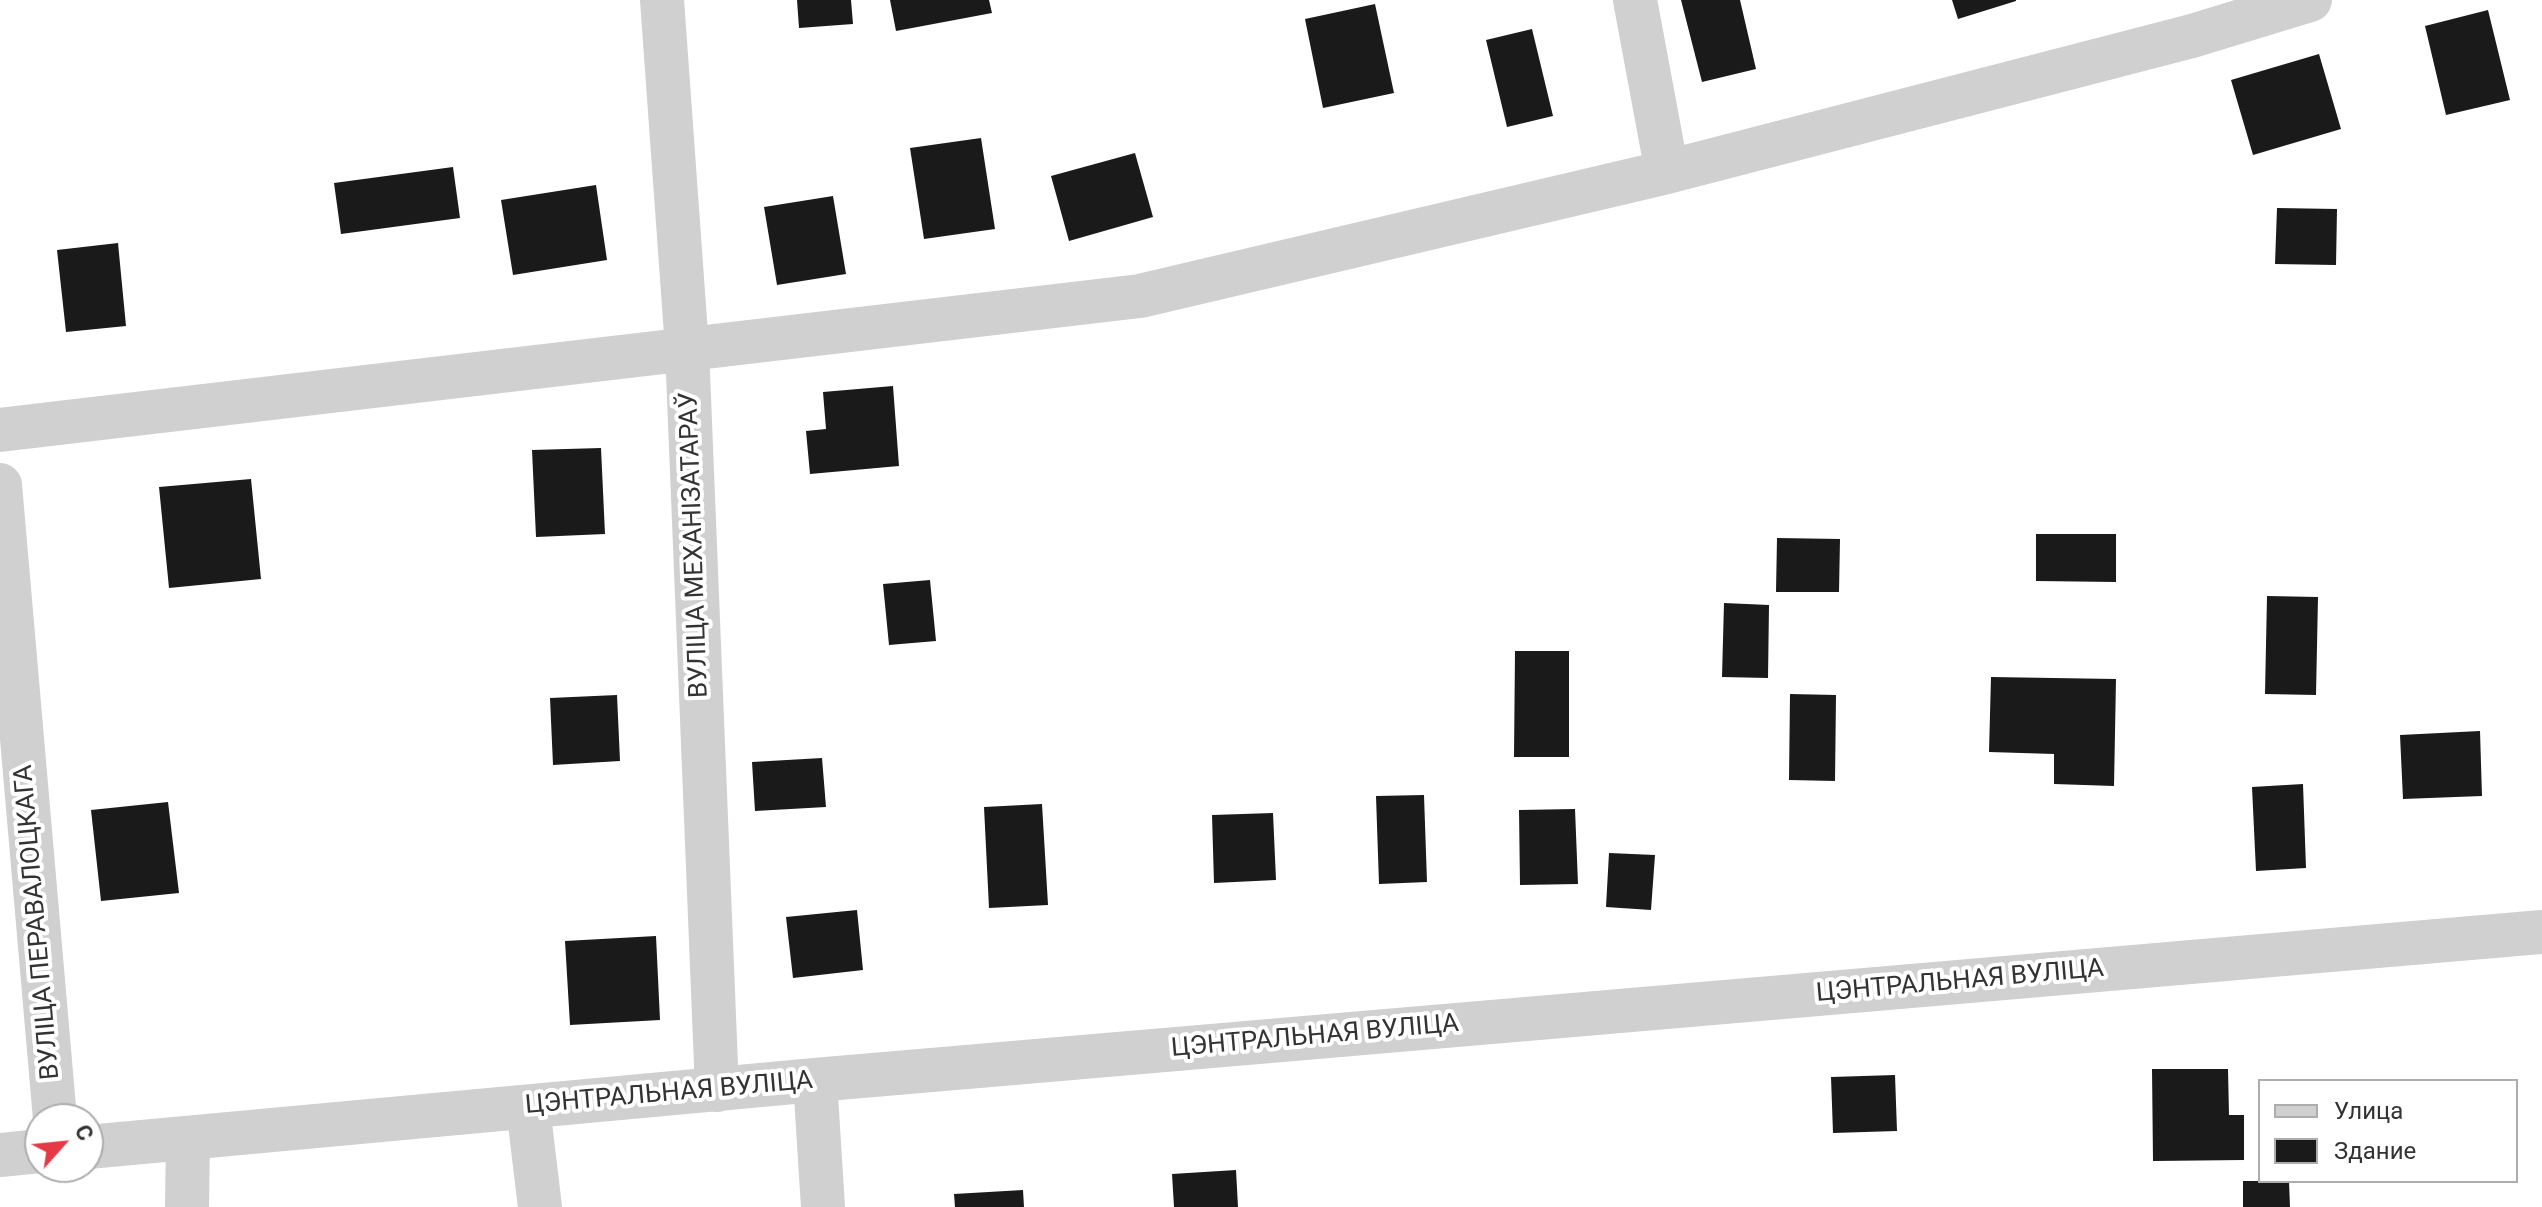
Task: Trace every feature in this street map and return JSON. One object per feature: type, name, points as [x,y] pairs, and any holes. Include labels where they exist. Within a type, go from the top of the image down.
[{"type":"street","name":"ВУЛІЦА МЕХАНІЗАТАРАЎ","points":[[662,0],[687,348],[717,1090]]},
{"type":"street","points":[[1635,0],[1667,172]]},
{"type":"street","points":[[0,430],[1140,296],[1667,172],[2192,36],[2310,0]]},
{"type":"street","name":"ВУЛІЦА ПЕРАВАЛОЦКАГА","points":[[0,485],[54,1103]]},
{"type":"street","name":"ЦЭНТРАЛЬНАЯ ВУЛІЦА","points":[[104,1146],[815,1080],[2542,932]]},
{"type":"street","points":[[815,1080],[823,1207]]},
{"type":"street","points":[[528,1107],[540,1207]]},
{"type":"street","points":[[187,1207],[188,1138]]},
{"type":"street","points":[[0,1155],[24,1153]]},
{"type":"building","points":[[797,0],[851,0],[853,24],[799,28]]},
{"type":"building","points":[[890,0],[989,0],[992,13],[896,31]]},
{"type":"building","points":[[1681,0],[1740,0],[1756,69],[1702,82]]},
{"type":"building","points":[[1952,0],[2016,0],[2016,1],[1958,19]]},
{"type":"building","points":[[1375,4],[1394,93],[1323,108],[1305,19]]},
{"type":"building","points":[[2488,10],[2510,100],[2446,115],[2425,26]]},
{"type":"building","points":[[1532,29],[1553,116],[1507,127],[1486,40]]},
{"type":"building","points":[[2319,54],[2341,129],[2253,155],[2231,80]]},
{"type":"building","points":[[981,138],[995,229],[924,239],[910,148]]},
{"type":"building","points":[[1135,153],[1153,217],[1069,241],[1051,176]]},
{"type":"building","points":[[453,167],[460,218],[341,234],[334,183]]},
{"type":"building","points":[[596,185],[607,260],[513,275],[501,200]]},
{"type":"building","points":[[833,196],[846,274],[777,285],[764,207]]},
{"type":"building","points":[[2277,208],[2337,209],[2336,265],[2275,264]]},
{"type":"building","points":[[118,243],[126,326],[66,332],[57,250]]},
{"type":"building","points":[[893,386],[899,466],[810,474],[806,431],[826,429],[823,392]]},
{"type":"building","points":[[601,448],[605,534],[536,537],[532,450]]},
{"type":"building","points":[[251,479],[261,579],[169,588],[159,487]]},
{"type":"building","points":[[2036,534],[2116,534],[2116,582],[2036,581]]},
{"type":"building","points":[[1777,538],[1840,539],[1839,592],[1776,592]]},
{"type":"building","points":[[930,580],[936,641],[889,645],[883,584]]},
{"type":"building","points":[[2267,596],[2318,597],[2316,695],[2265,694]]},
{"type":"building","points":[[1724,603],[1769,605],[1768,678],[1722,677]]},
{"type":"building","points":[[1515,651],[1569,651],[1569,757],[1514,757]]},
{"type":"building","points":[[1991,677],[2116,679],[2114,786],[2054,784],[2054,754],[1989,752]]},
{"type":"building","points":[[1790,694],[1836,695],[1835,781],[1789,780]]},
{"type":"building","points":[[617,695],[620,761],[553,765],[550,698]]},
{"type":"building","points":[[2480,731],[2482,796],[2403,799],[2400,735]]},
{"type":"building","points":[[822,758],[826,807],[755,811],[752,762]]},
{"type":"building","points":[[2303,784],[2306,868],[2256,871],[2252,787]]},
{"type":"building","points":[[1424,795],[1427,882],[1379,884],[1376,796]]},
{"type":"building","points":[[168,802],[179,893],[101,901],[91,810]]},
{"type":"building","points":[[1042,804],[1048,905],[989,908],[984,807]]},
{"type":"building","points":[[1575,809],[1578,884],[1520,885],[1519,810]]},
{"type":"building","points":[[1273,813],[1276,880],[1214,883],[1212,815]]},
{"type":"building","points":[[1609,853],[1655,855],[1651,910],[1606,907]]},
{"type":"building","points":[[857,910],[863,970],[793,978],[786,917]]},
{"type":"building","points":[[656,936],[660,1020],[570,1025],[565,941]]},
{"type":"building","points":[[2152,1069],[2228,1069],[2229,1115],[2244,1115],[2244,1160],[2153,1161]]},
{"type":"building","points":[[1895,1075],[1897,1131],[1833,1133],[1831,1077]]},
{"type":"building","points":[[1236,1170],[1238,1207],[1174,1207],[1172,1174]]},
{"type":"building","points":[[2243,1181],[2289,1183],[2290,1207],[2243,1207]]},
{"type":"building","points":[[1023,1190],[1024,1207],[955,1207],[954,1194]]}]
